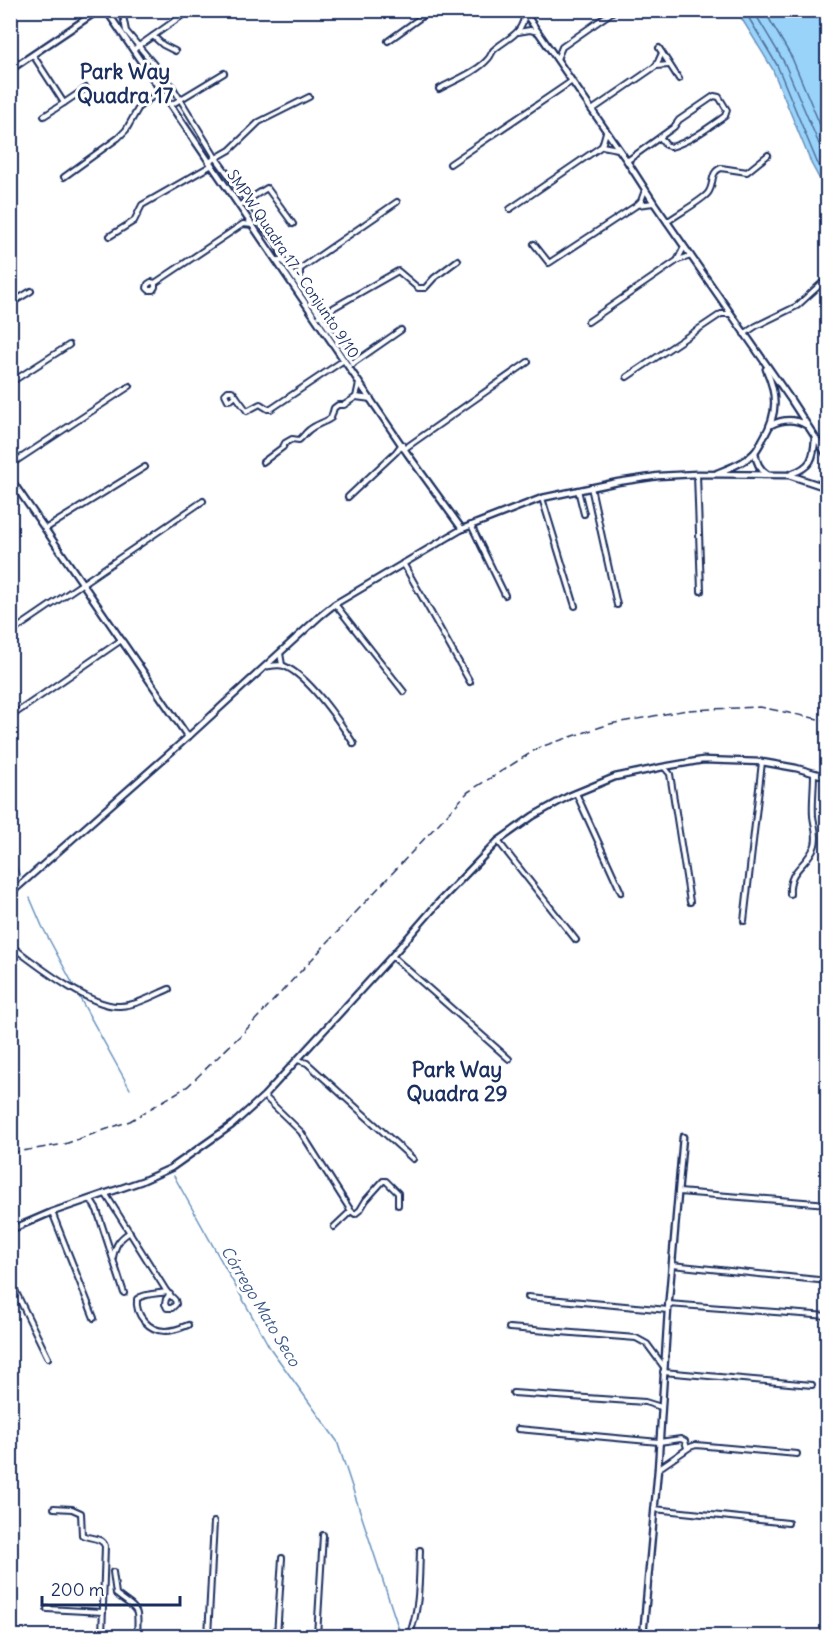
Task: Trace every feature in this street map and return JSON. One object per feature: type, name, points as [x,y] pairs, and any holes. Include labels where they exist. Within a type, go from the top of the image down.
[{"type":"street","name":"SMPW Quadra 17 - Conjunto 9/10","points":[[106,10],[136,48],[171,105],[281,261],[344,360],[351,365],[359,382],[462,529]]},
{"type":"street","points":[[122,10],[126,31],[136,48],[172,86],[216,158],[259,217],[265,229],[276,241],[281,261],[300,285],[318,317],[351,365],[401,330]]},
{"type":"street","points":[[136,48],[190,10]]},
{"type":"street","points":[[388,41],[431,10]]},
{"type":"street","points":[[550,48],[562,47],[615,10]]},
{"type":"street","points":[[10,70],[96,11]]},
{"type":"street","points":[[524,12],[828,457]]},
{"type":"street","points":[[439,89],[465,76],[488,59],[493,50],[517,33],[524,21],[524,12]]},
{"type":"street","points":[[517,33],[538,32]]},
{"type":"street","points":[[153,36],[163,45],[175,51]]},
{"type":"street","points":[[557,59],[562,47]]},
{"type":"street","points":[[656,66],[660,51],[679,79]]},
{"type":"street","points":[[33,55],[64,103]]},
{"type":"street","points":[[592,110],[656,66],[669,65]]},
{"type":"street","points":[[171,105],[224,73]]},
{"type":"street","points":[[450,164],[572,81]]},
{"type":"street","points":[[44,116],[86,88]]},
{"type":"street","points":[[64,177],[118,138],[126,130],[139,106],[161,90]]},
{"type":"street","points":[[627,161],[714,96],[719,97],[727,110],[725,116],[691,140],[671,147],[666,145],[660,137]]},
{"type":"street","points":[[110,237],[134,221],[142,205],[211,164],[260,122],[309,97]]},
{"type":"street","points":[[510,209],[602,146],[606,132]]},
{"type":"street","points":[[602,146],[618,149]]},
{"type":"street","points":[[667,222],[707,194],[717,169],[747,172],[768,155]]},
{"type":"street","points":[[240,205],[267,188],[292,224]]},
{"type":"street","points":[[534,244],[549,262],[637,205],[645,190]]},
{"type":"street","points":[[300,269],[397,202]]},
{"type":"street","points":[[637,205],[654,203]]},
{"type":"street","points":[[243,224],[246,214]]},
{"type":"street","points":[[155,283],[243,224],[254,225]]},
{"type":"street","points":[[678,260],[684,247]]},
{"type":"street","points":[[588,322],[678,260],[691,256]]},
{"type":"street","points":[[318,317],[398,271],[418,288],[425,288],[434,278],[458,260]]},
{"type":"street","points":[[281,261],[300,269]]},
{"type":"street","points":[[300,269],[300,294]]},
{"type":"street","points":[[744,334],[797,306],[821,284]]},
{"type":"street","points":[[10,304],[31,291]]},
{"type":"street","points":[[721,314],[724,304]]},
{"type":"street","points":[[627,377],[721,314],[730,314]]},
{"type":"street","points":[[10,383],[69,345]]},
{"type":"street","points":[[337,363],[340,353]]},
{"type":"street","points":[[236,396],[247,411],[260,404],[271,409],[344,360]]},
{"type":"street","points":[[713,474],[735,465],[755,452],[771,424],[775,402],[763,361]]},
{"type":"street","points":[[348,497],[396,452],[528,362]]},
{"type":"street","points":[[356,397],[359,382]]},
{"type":"street","points":[[10,465],[130,386]]},
{"type":"street","points":[[263,462],[285,443],[292,439],[299,440],[307,431],[321,422],[326,422],[338,405],[344,405],[356,397],[371,399]]},
{"type":"street","points":[[771,424],[794,420],[807,425]]},
{"type":"street","points":[[789,475],[805,468],[811,461],[815,438]]},
{"type":"street","points":[[396,452],[404,448]]},
{"type":"street","points":[[755,452],[757,462],[762,471],[767,474]]},
{"type":"street","points":[[45,529],[145,468]]},
{"type":"street","points":[[697,474],[701,591]]},
{"type":"street","points":[[10,894],[265,668],[320,616],[335,604],[462,529],[542,498],[658,476],[789,475],[828,488]]},
{"type":"street","points":[[10,478],[188,737]]},
{"type":"street","points":[[591,487],[617,605]]},
{"type":"street","points":[[578,490],[584,514]]},
{"type":"street","points":[[542,498],[575,606]]},
{"type":"street","points":[[10,633],[202,501]]},
{"type":"street","points":[[471,525],[505,595]]},
{"type":"street","points":[[403,563],[470,682]]},
{"type":"street","points":[[335,604],[404,692]]},
{"type":"street","points":[[10,717],[120,640]]},
{"type":"street","points":[[280,653],[282,665]]},
{"type":"street","points":[[265,668],[282,665],[293,671],[331,710],[354,744]]},
{"type":"street","points":[[10,1230],[171,1168],[232,1125],[298,1060],[439,902],[498,841],[533,816],[576,793],[615,777],[703,760],[762,762],[828,777]]},
{"type":"street","points":[[744,921],[762,762]]},
{"type":"street","points":[[674,765],[670,774],[690,902]]},
{"type":"street","points":[[663,767],[670,774]]},
{"type":"street","points":[[790,894],[792,876],[815,843],[814,773]]},
{"type":"street","points":[[576,793],[621,892]]},
{"type":"street","points":[[498,841],[576,940]]},
{"type":"street","points":[[10,945],[54,978],[98,1002],[118,1006],[140,1002],[169,989]]},
{"type":"street","points":[[392,956],[509,1059]]},
{"type":"street","points":[[304,1052],[307,1063]]},
{"type":"street","points":[[298,1060],[307,1063],[413,1159]]},
{"type":"street","points":[[264,1096],[301,1132],[351,1211],[355,1214],[360,1210],[383,1181],[386,1181],[398,1193],[398,1205]]},
{"type":"street","points":[[643,1636],[683,1137]]},
{"type":"street","points":[[679,1192],[828,1204]]},
{"type":"street","points":[[105,1193],[168,1293],[142,1295],[137,1299],[136,1305],[142,1318],[154,1329],[163,1331],[172,1331],[188,1325]]},
{"type":"street","points":[[90,1199],[97,1210],[124,1293]]},
{"type":"street","points":[[334,1227],[351,1211]]},
{"type":"street","points":[[52,1212],[94,1317]]},
{"type":"street","points":[[113,1258],[120,1238],[130,1232]]},
{"type":"street","points":[[672,1265],[828,1281]]},
{"type":"street","points":[[10,1280],[48,1358]]},
{"type":"street","points":[[528,1297],[668,1310]]},
{"type":"street","points":[[668,1304],[828,1316]]},
{"type":"street","points":[[509,1328],[636,1338],[647,1344],[664,1370]]},
{"type":"street","points":[[664,1370],[812,1385]]},
{"type":"street","points":[[513,1392],[645,1402],[661,1407]]},
{"type":"street","points":[[518,1429],[659,1442],[681,1439],[685,1441],[687,1448]]},
{"type":"street","points":[[658,1470],[687,1448],[696,1445],[797,1454]]},
{"type":"street","points":[[54,1508],[78,1510],[81,1513],[82,1535],[104,1542],[102,1636]]},
{"type":"street","points":[[654,1509],[788,1523]]},
{"type":"street","points":[[208,1636],[214,1522]]},
{"type":"street","points":[[317,1636],[323,1535]]},
{"type":"street","points":[[409,1636],[415,1621],[420,1550]]},
{"type":"street","points":[[277,1636],[282,1558]]},
{"type":"street","points":[[113,1572],[116,1594],[130,1603],[136,1611],[137,1636]]},
{"type":"street","points":[[47,1609],[103,1612]]},
{"type":"water","points":[[737,11],[827,11],[827,193],[812,165],[772,68]]},
{"type":"waterway","name":"Córrego Mato Seco","points":[[10,852],[20,876]]},
{"type":"waterway","name":"Córrego Mato Seco","points":[[30,898],[75,988]]},
{"type":"waterway","name":"Córrego Mato Seco","points":[[77,993],[130,1089]]},
{"type":"waterway","name":"Córrego Mato Seco","points":[[174,1176],[270,1348],[337,1441],[401,1636]]},
{"type":"railway","points":[[10,1153],[65,1144],[130,1121],[188,1086],[244,1032],[468,792],[540,747],[610,724],[687,710],[760,707],[828,721]]},
{"type":"district","name":"Park Way Quadra 17","points":[[125,84]]},
{"type":"district","name":"Park Way Quadra 29","points":[[457,1082]]}]
